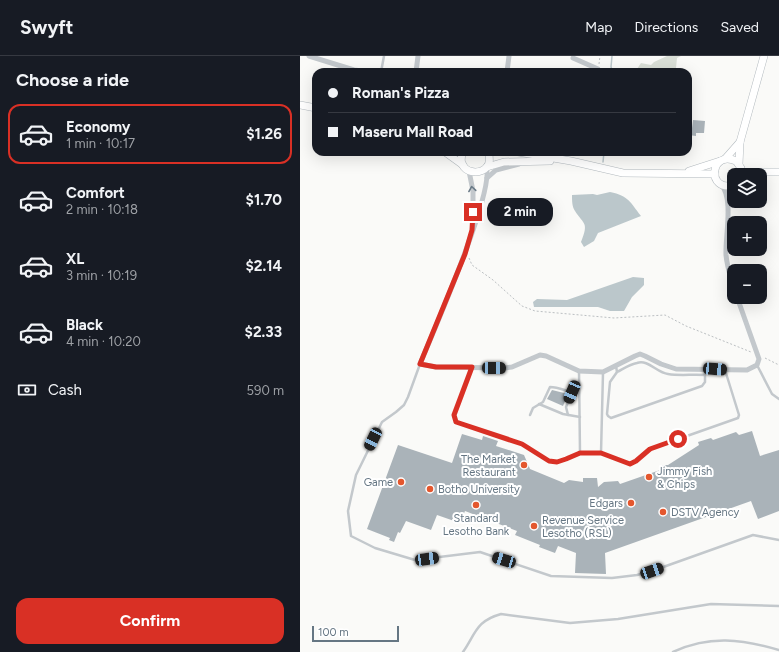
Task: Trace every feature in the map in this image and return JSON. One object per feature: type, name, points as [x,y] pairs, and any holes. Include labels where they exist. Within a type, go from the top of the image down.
[{"type":"main road","points":[[741,168],[739,164],[740,142],[764,56]]},
{"type":"main road","points":[[300,105],[312,107]]},
{"type":"main road","points":[[727,186],[718,182],[714,174],[716,166],[740,142]]},
{"type":"main road","points":[[450,156],[466,168],[478,172],[486,167],[500,163],[571,161]]},
{"type":"main road","points":[[462,156],[466,168]]},
{"type":"main road","points":[[486,167],[489,156]]},
{"type":"main road","points":[[542,156],[623,173],[714,174]]},
{"type":"main road","points":[[681,173],[723,160],[732,160],[750,168]]},
{"type":"main road","points":[[767,172],[779,172]]},
{"type":"street","points":[[309,56],[348,68]]},
{"type":"street","points":[[416,68],[418,56]]},
{"type":"street","points":[[508,68],[509,56]]},
{"type":"street","points":[[573,58],[594,68]]},
{"type":"street","points":[[487,178],[496,170],[523,162]]},
{"type":"street","points":[[486,167],[488,171],[487,178],[471,236],[420,364],[436,367],[512,367],[540,355],[546,356],[579,371],[602,372],[616,369],[640,354],[668,367],[676,369],[705,372],[747,370],[757,365],[759,359],[739,304]]},
{"type":"street","points":[[466,168],[473,197],[473,221],[471,236]]},
{"type":"street","points":[[721,184],[727,196]]},
{"type":"street","points":[[728,208],[726,255],[728,264]]},
{"type":"lane","points":[[382,68],[384,56]]},
{"type":"lane","points":[[420,364],[408,397],[400,408],[382,422],[356,474],[348,511],[351,536],[374,548],[414,560],[480,552],[551,576],[612,578],[637,575],[652,571],[753,535],[779,540]]},
{"type":"lane","points":[[757,365],[772,394],[779,399]]},
{"type":"lane","points":[[472,367],[454,415],[456,422],[522,444],[549,461],[557,462],[580,453],[601,453],[625,463],[633,463],[650,449],[737,419],[739,414],[725,370]]},
{"type":"lane","points":[[616,369],[610,382],[608,416],[611,418],[702,386],[705,382],[705,372]]},
{"type":"lane","points":[[579,371],[580,453]]},
{"type":"lane","points":[[601,453],[602,372]]},
{"type":"lane","points":[[530,415],[533,408],[543,402],[550,387],[556,387],[568,392],[579,393]]},
{"type":"lane","points":[[568,415],[566,407],[572,392]]},
{"type":"lane","points":[[539,404],[568,415],[580,417]]},
{"type":"lane","points":[[463,652],[480,624],[490,617],[501,614],[570,623],[618,619],[711,604],[779,606]]},
{"type":"lane","points":[[673,652],[703,641],[724,640],[757,644],[779,650]]},
{"type":"path","points":[[598,68],[600,56]]},
{"type":"path","points":[[465,252],[472,265],[493,280],[522,306],[535,311],[614,318],[665,315],[742,350],[757,354],[779,365]]},
{"type":"shaded area","points":[[667,56],[681,56],[677,58],[676,68],[638,68],[641,63],[651,65]]},
{"type":"shaded area","points":[[610,192],[621,195],[625,198],[641,216],[598,233],[594,241],[584,247],[581,242],[585,227],[574,209],[572,195],[597,195]]},
{"type":"shaded area","points":[[633,277],[644,278],[644,285],[632,297],[624,311],[610,311],[598,307],[534,307],[533,302],[537,299],[567,300]]},
{"type":"building","points":[[693,120],[705,121],[704,133],[696,133],[696,136],[692,136]]},
{"type":"building","points":[[552,390],[568,394],[563,406],[547,399]]},
{"type":"building","points":[[752,431],[760,456],[779,450],[779,511],[758,519],[751,501],[605,553],[606,574],[575,573],[576,553],[558,546],[555,553],[539,547],[540,545],[515,535],[517,531],[465,511],[460,523],[437,515],[431,530],[406,521],[400,533],[398,532],[394,542],[389,540],[390,538],[367,529],[398,445],[452,463],[462,434],[482,440],[483,436],[498,441],[496,446],[524,455],[530,469],[564,483],[569,480],[583,482],[583,478],[597,478],[598,487],[604,482],[618,481],[620,484],[663,469],[661,465],[668,465],[699,445],[698,442],[711,438],[713,440],[736,432],[739,435]]},
{"type":"waterway","points":[[611,68],[612,56]]},
{"type":"waterway","points":[[603,162],[604,156]]},
{"type":"place","name":"The Market Restaurant","points":[[524,465]]},
{"type":"place","name":"Jimmy Fish & Chips","points":[[649,477]]},
{"type":"place","name":"Game","points":[[401,482]]},
{"type":"place","name":"Botho University","points":[[430,489]]},
{"type":"place","name":"Edgars","points":[[631,503]]},
{"type":"place","name":"Standard Lesotho Bank","points":[[476,505]]},
{"type":"place","name":"DSTV Agency","points":[[663,512]]},
{"type":"place","name":"Revenue Service Lesotho (RSL)","points":[[534,526]]},
{"type":"route","points":[[473,212],[471,236],[465,254],[420,364],[436,367],[472,367],[454,415],[455,421],[460,424],[522,444],[543,458],[549,461],[557,462],[580,453],[601,453],[630,464],[650,449],[678,439]]}]
